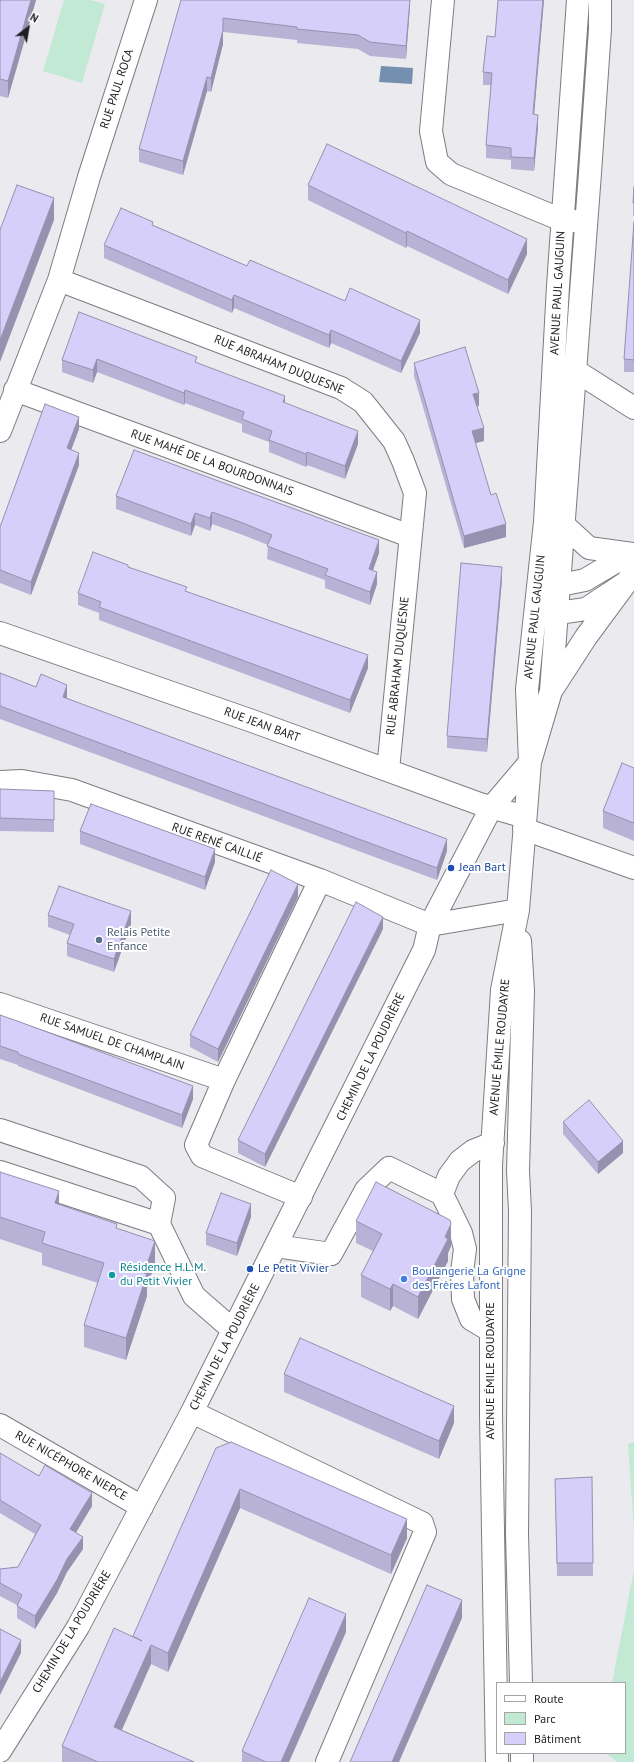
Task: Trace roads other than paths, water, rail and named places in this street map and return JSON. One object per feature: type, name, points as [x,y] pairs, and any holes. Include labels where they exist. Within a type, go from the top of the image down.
[{"type":"street","name":"RUE PAUL ROCA","points":[[0,431],[59,280],[89,177],[146,0]]},
{"type":"street","points":[[443,0],[431,132],[437,162],[450,174],[568,221]]},
{"type":"street","name":"AVENUE PAUL GAUGUIN","points":[[555,524],[578,0]]},
{"type":"street","name":"AVENUE PAUL GAUGUIN","points":[[530,762],[527,689],[535,617],[555,524],[576,371],[600,29],[600,0]]},
{"type":"street","name":"AVENUE PAUL GAUGUIN","points":[[581,295],[575,284],[568,221],[590,172]]},
{"type":"street","name":"RUE ABRAHAM DUQUESNE","points":[[59,280],[341,388],[363,402],[394,440],[414,493],[405,605],[388,770]]},
{"type":"street","points":[[576,371],[634,408]]},
{"type":"street","name":"RUE MAHÉ DE LA BOURDONNAIS","points":[[15,390],[410,536]]},
{"type":"street","points":[[555,524],[589,548],[630,566]]},
{"type":"street","points":[[535,617],[554,589],[555,524]]},
{"type":"street","points":[[554,589],[630,566]]},
{"type":"street","points":[[558,613],[586,609],[630,566]]},
{"type":"street","points":[[551,691],[630,566]]},
{"type":"street","name":"AVENUE PAUL GAUGUIN","points":[[530,762],[551,691],[558,613],[554,589]]},
{"type":"street","name":"RUE JEAN BART","points":[[0,633],[388,770],[491,808],[634,868]]},
{"type":"street","name":"CHEMIN DE LA POUDRIÈRE","points":[[3,1740],[78,1627],[142,1508],[301,1197],[424,950],[430,924],[491,808],[530,762]]},
{"type":"street","name":"AVENUE ÉMILE ROUDAYRE","points":[[496,1690],[491,1414],[491,1165],[502,990],[518,910],[530,762]]},
{"type":"street","name":"RUE RENÉ CAILLIÉ","points":[[0,782],[22,781],[72,790],[320,880],[430,924]]},
{"type":"street","points":[[301,1197],[202,1156],[196,1145],[224,1080],[320,880]]},
{"type":"street","points":[[430,924],[518,910]]},
{"type":"street","name":"AVENUE ÉMILE ROUDAYRE","points":[[518,910],[523,991],[518,1171],[520,1219],[517,1534],[521,1682]]},
{"type":"street","name":"RUE SAMUEL DE CHAMPLAIN","points":[[0,1004],[224,1080]]},
{"type":"street","points":[[0,1130],[141,1177],[164,1198],[159,1224],[194,1296],[233,1330]]},
{"type":"street","points":[[442,1194],[448,1176],[460,1161],[473,1151],[492,1143]]},
{"type":"street","points":[[276,1246],[331,1254],[366,1190],[389,1168],[442,1194],[461,1233],[465,1249],[462,1272],[463,1299],[472,1319],[491,1331]]},
{"type":"street","points":[[0,1172],[159,1224]]},
{"type":"street","points":[[192,1412],[422,1523],[425,1532],[327,1762]]},
{"type":"street","name":"RUE NICÉPHORE NIEPCE","points":[[0,1425],[142,1508]]},
{"type":"street","points":[[495,1618],[520,1618]]},
{"type":"water","points":[[381,66],[413,68],[412,84],[379,82]]},
{"type":"place","name":"Jean Bart","points":[[451,868]]},
{"type":"place","name":"Relais Petite Enfance","points":[[99,940]]},
{"type":"place","name":"Le Petit Vivier","points":[[250,1269]]},
{"type":"place","name":"Résidence H.L.M. du Petit Vivier","points":[[112,1275]]},
{"type":"place","name":"Boulangerie La Grigne des Frères Lafont","points":[[404,1279]]}]
